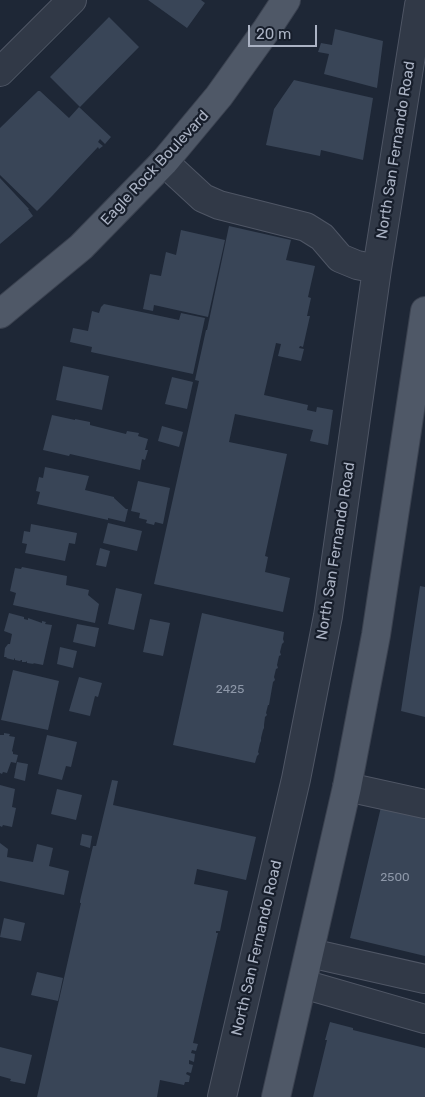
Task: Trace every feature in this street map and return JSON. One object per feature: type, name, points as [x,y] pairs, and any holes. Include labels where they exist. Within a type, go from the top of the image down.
[{"type":"main road","name":"Eagle Rock Boulevard","points":[[0,314],[81,247],[164,162],[220,96],[286,0]]},
{"type":"main road","points":[[276,1097],[348,787],[376,635],[425,311]]},
{"type":"street","name":"North San Fernando Road","points":[[222,1097],[296,779],[328,616],[377,269],[418,5],[422,0]]},
{"type":"street","points":[[1,68],[57,5]]},
{"type":"street","points":[[164,162],[203,198],[219,205],[306,227],[322,237],[340,258],[357,265],[377,269]]},
{"type":"street","points":[[348,787],[425,804]]},
{"type":"street","points":[[310,953],[425,979]]},
{"type":"street","points":[[302,984],[425,1019]]},
{"type":"building","points":[[148,0],[201,0],[205,3],[187,28]]},
{"type":"building","points":[[109,17],[139,47],[80,107],[50,77]]},
{"type":"building","points":[[335,29],[383,41],[377,88],[324,74],[329,54],[318,52],[321,43],[332,45]]},
{"type":"building","points":[[294,80],[373,98],[363,160],[321,150],[320,156],[266,145],[274,109]]},
{"type":"building","points":[[38,91],[69,118],[79,107],[111,137],[105,144],[100,139],[98,142],[103,146],[99,149],[98,147],[37,211],[0,175],[0,128]]},
{"type":"building","points":[[0,178],[29,209],[33,216],[0,244]]},
{"type":"building","points":[[229,226],[291,240],[286,260],[315,266],[308,297],[311,298],[307,316],[310,316],[303,347],[300,346],[299,348],[304,349],[301,361],[278,356],[281,344],[276,343],[264,395],[308,405],[307,410],[316,412],[317,407],[333,410],[328,445],[310,441],[313,430],[235,414],[229,442],[287,454],[265,556],[268,557],[265,572],[290,578],[283,612],[154,584],[199,381],[195,380]]},
{"type":"building","points":[[181,230],[225,240],[208,317],[154,305],[153,311],[143,309],[150,274],[161,276],[166,252],[176,255]]},
{"type":"building","points":[[104,304],[179,320],[181,313],[205,318],[193,374],[91,352],[92,347],[70,342],[73,328],[88,331],[92,311],[99,313]]},
{"type":"building","points":[[63,366],[109,376],[102,410],[56,400]]},
{"type":"building","points":[[172,377],[193,382],[187,409],[165,404]]},
{"type":"building","points":[[52,415],[90,422],[90,425],[126,434],[127,431],[139,433],[138,436],[148,439],[145,450],[148,450],[145,460],[142,459],[140,470],[70,454],[69,456],[43,450]]},
{"type":"building","points":[[162,426],[183,432],[179,447],[158,441]]},
{"type":"building","points":[[45,467],[89,476],[85,490],[114,497],[128,509],[125,522],[37,504],[40,492],[36,491],[39,477],[43,478]]},
{"type":"building","points":[[138,481],[170,488],[163,524],[155,522],[154,525],[146,523],[147,520],[139,518],[140,513],[131,511]]},
{"type":"building","points":[[108,523],[142,531],[137,551],[103,543]]},
{"type":"building","points":[[31,524],[77,533],[75,544],[69,543],[65,561],[25,553],[27,544],[22,543],[24,531],[30,532]]},
{"type":"building","points":[[100,548],[110,551],[106,567],[96,565]]},
{"type":"building","points":[[22,567],[67,576],[66,585],[89,590],[88,595],[99,604],[95,623],[13,605],[16,593],[10,591],[15,568],[21,569]]},
{"type":"building","points":[[420,586],[425,587],[425,717],[401,711]]},
{"type":"building","points":[[116,588],[142,594],[134,630],[108,624]]},
{"type":"building","points":[[9,613],[24,617],[24,619],[28,620],[28,618],[42,623],[42,621],[46,622],[45,624],[52,625],[43,665],[4,657],[5,648],[10,644],[12,634],[4,631]]},
{"type":"building","points":[[202,613],[284,632],[284,642],[265,717],[259,754],[255,763],[173,745]]},
{"type":"building","points":[[150,619],[170,623],[163,656],[143,652]]},
{"type":"building","points":[[77,624],[99,628],[95,647],[73,642]]},
{"type":"building","points":[[60,647],[77,651],[73,668],[57,664]]},
{"type":"building","points":[[13,670],[59,681],[48,730],[1,720]]},
{"type":"building","points":[[79,677],[102,683],[98,697],[95,696],[90,716],[69,711]]},
{"type":"building","points":[[4,733],[15,737],[12,751],[13,754],[18,755],[16,763],[11,762],[7,773],[3,772],[2,774],[0,773],[0,735],[4,735]]},
{"type":"building","points":[[47,735],[77,742],[71,767],[66,766],[62,780],[38,774]]},
{"type":"building","points":[[17,762],[28,764],[25,781],[14,778]]},
{"type":"building","points":[[112,780],[118,781],[113,805],[256,837],[246,880],[197,869],[194,884],[228,891],[220,931],[216,931],[218,933],[193,1043],[198,1044],[196,1051],[192,1050],[191,1053],[195,1054],[194,1062],[189,1060],[189,1064],[193,1065],[191,1073],[187,1072],[186,1074],[190,1076],[189,1082],[185,1082],[184,1085],[160,1080],[157,1097],[37,1097],[93,846],[96,846]]},
{"type":"building","points":[[0,785],[15,789],[12,807],[16,808],[12,827],[0,826]]},
{"type":"building","points":[[57,789],[82,795],[76,820],[51,814]]},
{"type":"building","points":[[381,807],[425,818],[425,956],[350,938]]},
{"type":"building","points":[[82,834],[92,836],[90,848],[80,845]]},
{"type":"building","points":[[0,843],[8,849],[7,857],[33,862],[37,844],[53,848],[49,866],[69,871],[64,895],[0,881]]},
{"type":"building","points":[[4,918],[25,923],[21,941],[0,937]]},
{"type":"building","points":[[37,972],[63,978],[58,1001],[31,995]]},
{"type":"building","points":[[330,1022],[353,1028],[353,1030],[425,1048],[425,1097],[313,1097]]},
{"type":"building","points":[[0,1047],[32,1055],[25,1084],[10,1081],[11,1079],[0,1076]]}]
